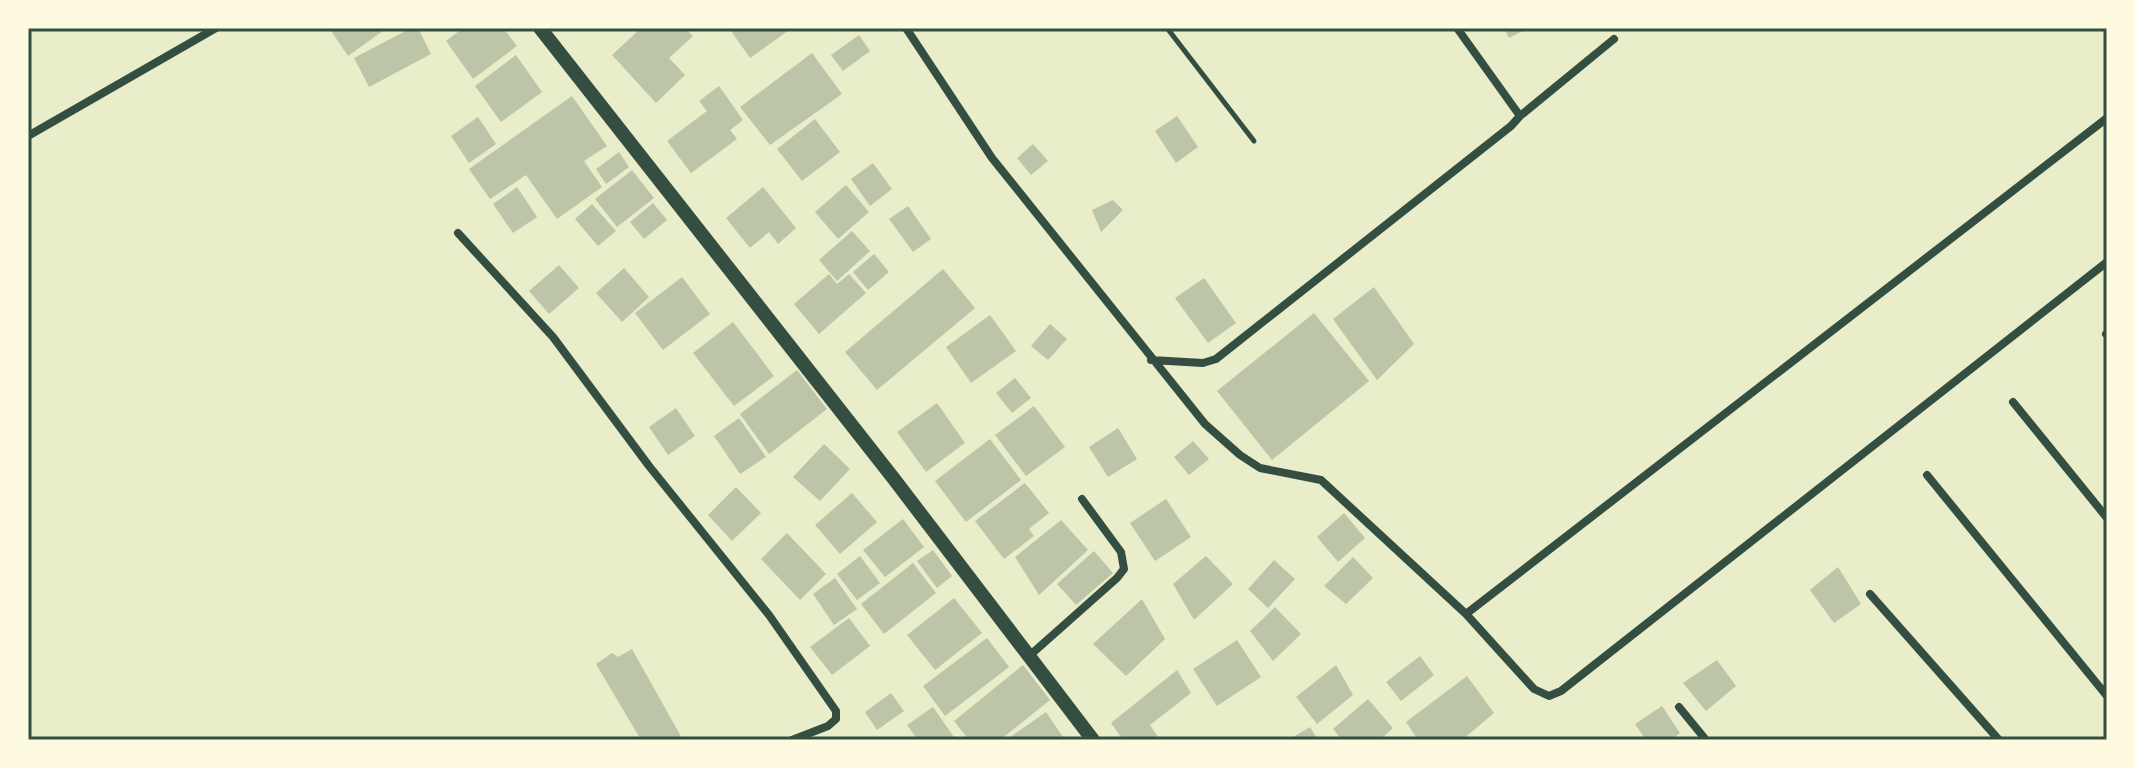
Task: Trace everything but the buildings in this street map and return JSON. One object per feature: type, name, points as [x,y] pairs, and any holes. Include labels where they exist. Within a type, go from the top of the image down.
[{"type":"street","points":[[28,136],[216,28]]},
{"type":"street","points":[[540,28],[894,479],[1093,740]]},
{"type":"street","points":[[906,28],[992,158],[1205,424],[1260,468],[1321,480],[1466,614],[1534,689],[1549,696],[1561,691],[2107,262]]},
{"type":"street","points":[[1457,28],[1520,116]]},
{"type":"street","points":[[1151,360],[1203,363],[1216,359],[1489,145],[1614,39]]},
{"type":"street","points":[[1466,614],[2107,118]]},
{"type":"street","points":[[458,233],[553,337],[649,466],[769,615],[836,711],[836,719],[828,726],[792,740]]},
{"type":"street","points":[[2013,402],[2107,518]]},
{"type":"street","points":[[1927,475],[2107,696]]},
{"type":"street","points":[[1028,657],[1124,569],[1121,552],[1082,499]]},
{"type":"street","points":[[1870,594],[1999,740]]},
{"type":"street","points":[[1679,707],[1706,740]]},
{"type":"path","points":[[1167,28],[1254,141]]}]
